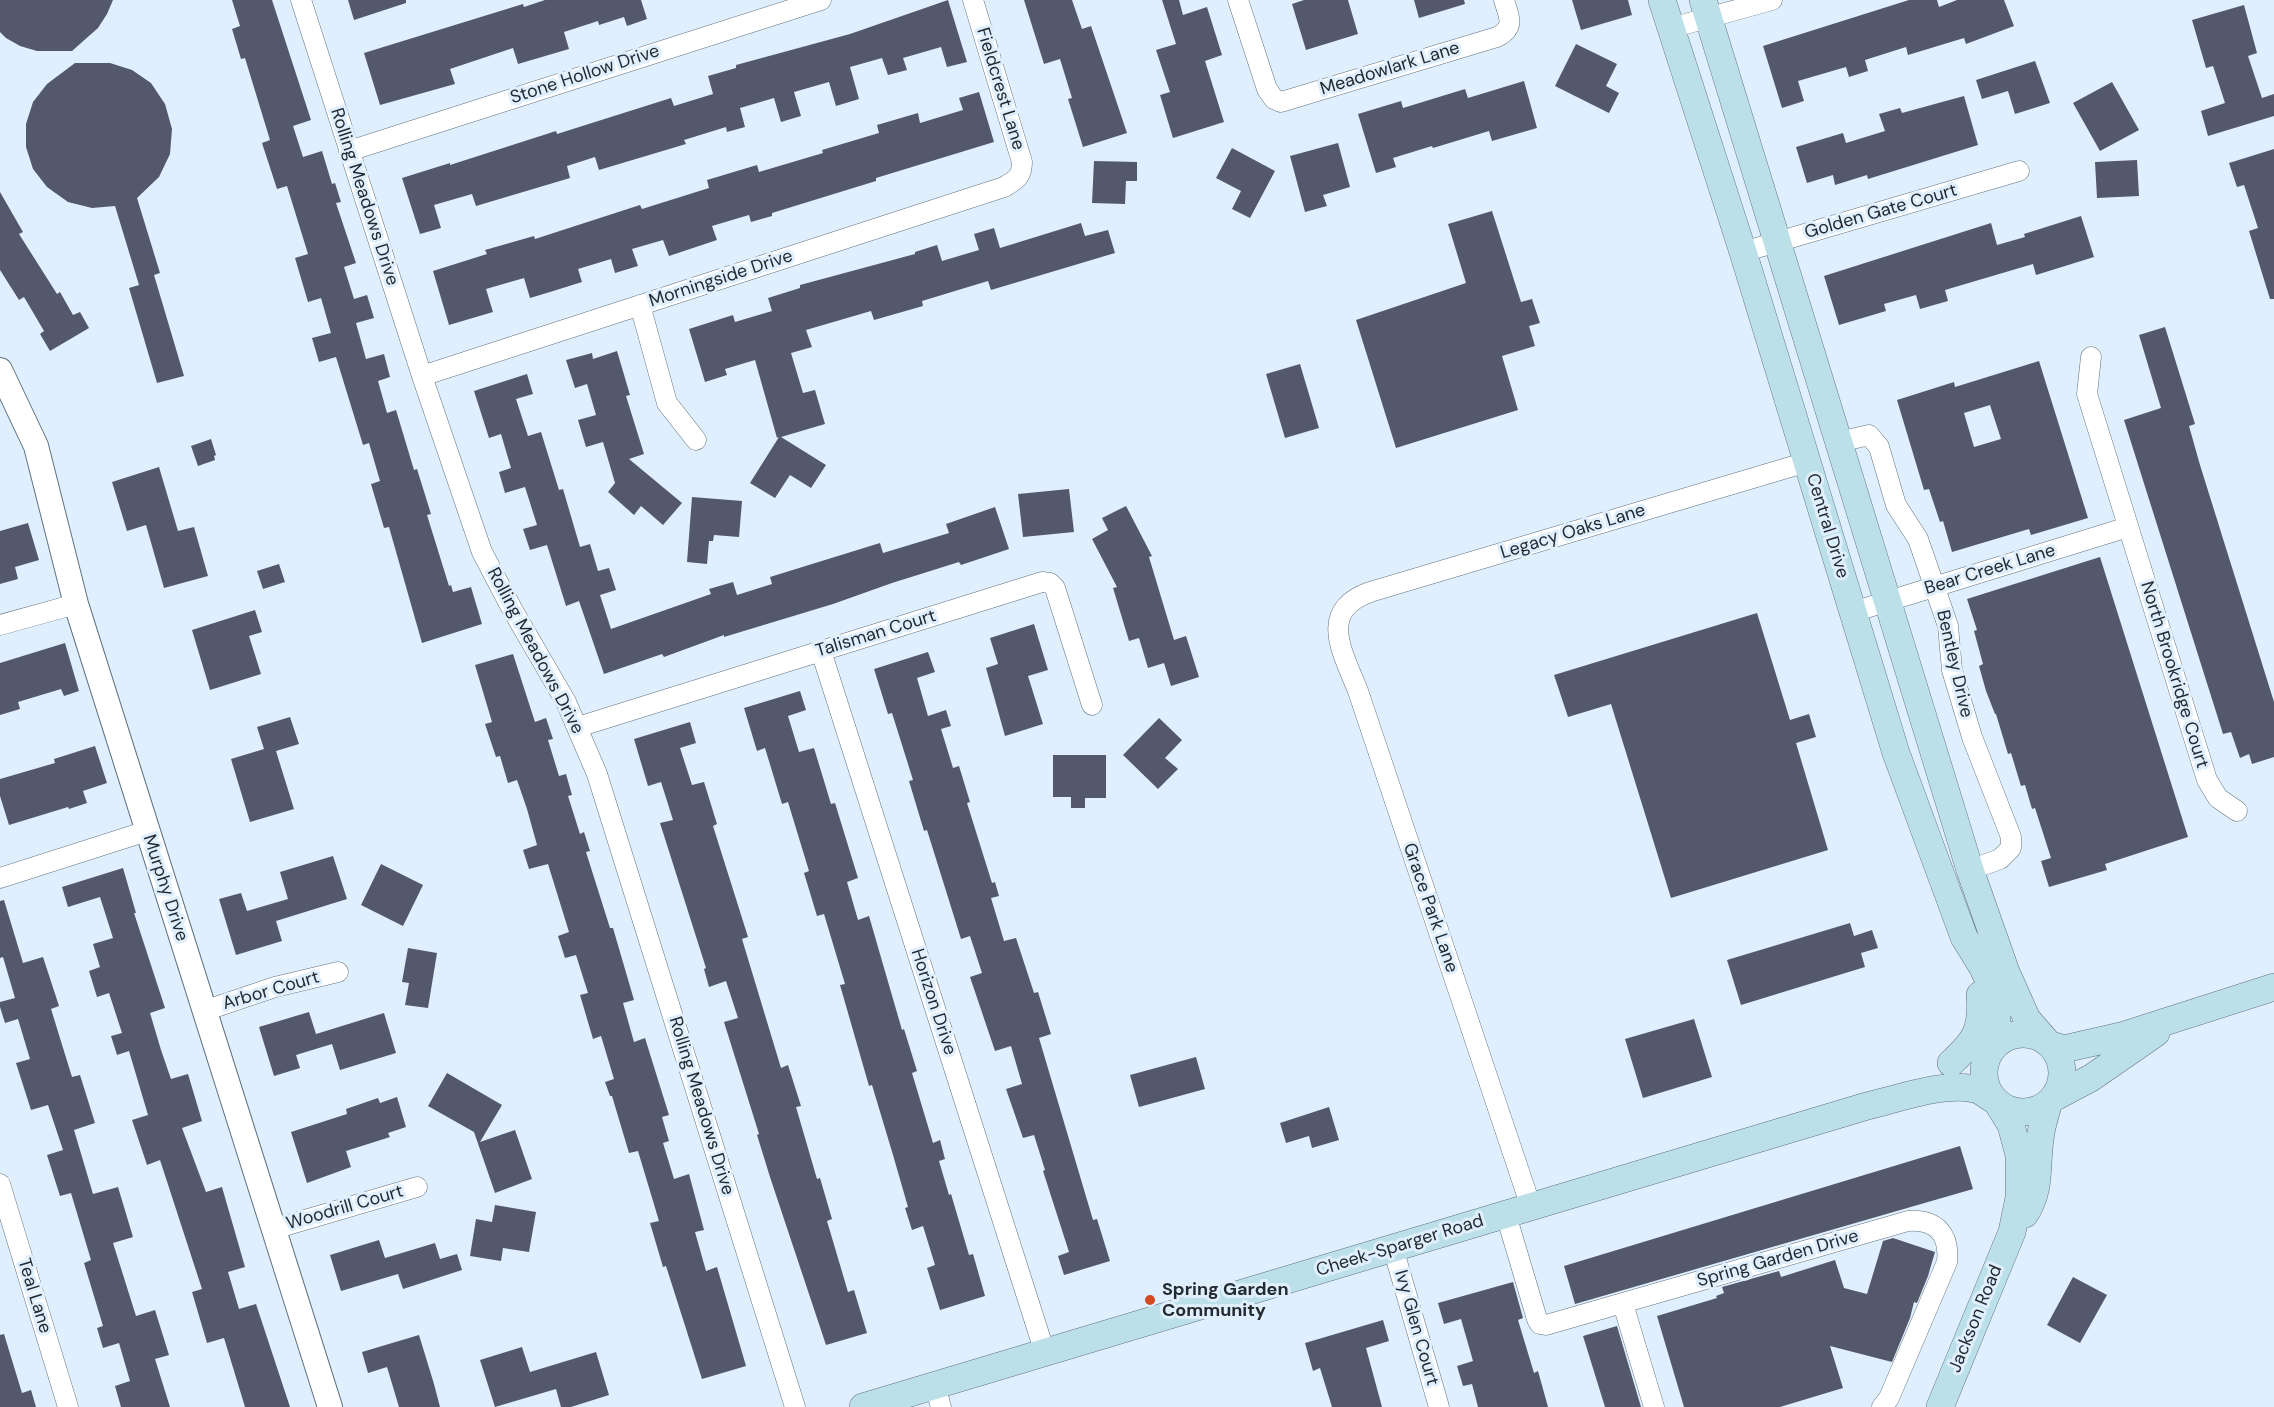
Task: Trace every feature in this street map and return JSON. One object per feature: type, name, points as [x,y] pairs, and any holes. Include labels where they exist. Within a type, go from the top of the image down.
[{"type":"main road","name":"Central Drive","points":[[1662,0],[1743,252],[1896,753],[1964,937],[1983,968],[1997,998],[1994,1046]]},
{"type":"main road","name":"Central Drive","points":[[1706,9],[1970,870],[2006,972],[2027,1019],[2049,1044]]},
{"type":"main road","points":[[1951,1064],[1971,1044],[1977,1033],[1981,1008],[1980,983],[1964,937]]},
{"type":"main road","points":[[2181,1015],[2091,1078],[2028,1112],[2017,1112],[1996,1102],[1984,1080],[1984,1068],[1994,1046],[2015,1035],[2033,1036],[2064,1049],[2121,1036],[2181,1015],[2274,987]]},
{"type":"main road","points":[[2049,1044],[2058,1055],[2062,1077],[2059,1088],[2051,1100]]},
{"type":"main road","name":"Cheek-Sparger Road","points":[[1867,1106],[1951,1064],[1994,1046]]},
{"type":"main road","name":"Cheek-Sparger Road","points":[[863,1407],[925,1398],[1045,1353],[1867,1106],[1941,1089],[1960,1087],[1978,1091],[1996,1102]]},
{"type":"main road","name":"Jackson Road","points":[[2012,1232],[2032,1203],[2038,1185],[2039,1141],[2042,1122],[2051,1100]]},
{"type":"main road","name":"Jackson Road","points":[[1940,1407],[2012,1232],[2019,1198],[2019,1155],[2012,1125],[1996,1102]]},
{"type":"street","name":"Rolling Meadows Drive","points":[[301,0],[422,376],[482,552],[566,702],[600,786],[795,1407]]},
{"type":"street","name":"Stone Hollow Drive","points":[[349,151],[821,0]]},
{"type":"street","name":"Fieldcrest Lane","points":[[973,0],[1022,162],[1022,173],[1019,178]]},
{"type":"street","name":"Meadowlark Lane","points":[[1238,0],[1267,89],[1274,99],[1281,102],[1497,37],[1506,32],[1510,20],[1504,0]]},
{"type":"street","points":[[1671,28],[1706,9],[1772,0]]},
{"type":"street","name":"Golden Gate Court","points":[[1743,252],[2019,171]]},
{"type":"street","name":"Morningside Drive","points":[[422,376],[1004,187],[1019,178]]},
{"type":"street","points":[[640,305],[667,403],[696,440]]},
{"type":"street","name":"North Brookridge Court","points":[[2091,357],[2087,394],[2206,780],[2218,798],[2237,811]]},
{"type":"street","name":"Murphy Drive","points":[[0,370],[36,446],[76,604],[330,1407]]},
{"type":"street","name":"Bentley Drive","points":[[1839,442],[1869,435],[1880,447],[1896,505],[1918,539],[1948,626],[1952,670],[1968,726],[2011,837],[2011,848],[2000,859],[1970,870]]},
{"type":"street","name":"Legacy Oaks Lane","points":[[1343,609],[1356,597],[1370,592],[1807,462]]},
{"type":"street","name":"Bear Creek Lane","points":[[1853,612],[2128,527]]},
{"type":"street","name":"Talisman Court","points":[[578,727],[1042,582],[1050,583],[1055,588],[1092,705]]},
{"type":"street","points":[[0,625],[76,604]]},
{"type":"street","name":"Grace Park Lane","points":[[1343,609],[1338,622],[1339,640],[1358,691],[1518,1211]]},
{"type":"street","name":"Horizon Drive","points":[[821,651],[1045,1353]]},
{"type":"street","points":[[0,878],[147,831]]},
{"type":"street","name":"Arbor Court","points":[[204,1011],[275,987],[338,972]]},
{"type":"street","name":"Teal Lane","points":[[0,1184],[68,1407]]},
{"type":"street","name":"Woodrill Court","points":[[274,1228],[417,1187]]},
{"type":"street","name":"Spring Garden Drive","points":[[1518,1211],[1537,1319],[1540,1324],[1552,1324],[1908,1221],[1920,1220],[1930,1223],[1943,1236],[1947,1244],[1947,1262],[1889,1398],[1882,1407]]},
{"type":"street","name":"Ivy Glen Court","points":[[1393,1248],[1439,1407]]},
{"type":"street","points":[[1623,1304],[1654,1407]]},
{"type":"building","points":[[0,0],[113,0],[98,28],[72,51],[37,51],[20,46],[0,32]]},
{"type":"building","points":[[232,0],[272,0],[311,120],[293,126],[303,157],[322,151],[332,184],[335,183],[341,202],[336,203],[356,263],[344,267],[354,299],[367,295],[374,318],[356,323],[366,359],[384,354],[390,377],[378,381],[387,413],[396,410],[414,470],[417,469],[431,514],[427,515],[449,586],[451,585],[453,592],[471,587],[482,624],[422,643],[389,527],[384,528],[371,484],[380,481],[369,443],[363,445],[336,357],[319,362],[312,338],[331,333],[321,298],[308,302],[295,258],[308,254],[287,186],[277,189],[262,143],[270,140],[245,58],[241,59],[232,29],[240,26]]},
{"type":"building","points":[[348,0],[406,0],[406,3],[354,20]]},
{"type":"building","points":[[545,0],[641,0],[647,19],[627,26],[624,17],[599,25],[598,21],[564,32],[569,49],[518,64],[513,48],[450,69],[455,84],[380,105],[364,53],[523,4],[524,7]]},
{"type":"building","points":[[948,0],[967,62],[947,67],[941,47],[903,58],[907,70],[888,75],[882,58],[850,67],[859,99],[836,106],[829,82],[794,92],[801,116],[781,122],[774,98],[740,108],[745,127],[727,132],[726,127],[684,140],[686,144],[599,170],[595,157],[567,166],[570,178],[476,206],[472,194],[434,205],[441,228],[420,234],[402,178],[556,131],[557,134],[671,98],[674,106],[713,94],[708,76],[736,68],[736,65],[850,34]]},
{"type":"building","points":[[1024,0],[1072,0],[1082,29],[1091,26],[1127,133],[1083,147],[1068,99],[1072,98],[1060,59],[1044,64]]},
{"type":"building","points":[[1162,0],[1179,0],[1183,15],[1207,7],[1222,55],[1205,61],[1224,122],[1173,138],[1160,95],[1170,92],[1156,50],[1176,44]]},
{"type":"building","points":[[1304,0],[1348,0],[1358,34],[1306,50],[1292,4]]},
{"type":"building","points":[[1414,0],[1464,0],[1465,4],[1419,18]]},
{"type":"building","points":[[1572,0],[1628,0],[1632,15],[1581,30]]},
{"type":"building","points":[[1909,0],[1937,0],[1939,7],[1957,0],[2004,0],[2014,26],[1966,44],[1964,38],[1908,55],[1906,47],[1865,60],[1868,71],[1849,77],[1846,67],[1798,81],[1804,101],[1782,108],[1763,46]]},
{"type":"building","points":[[2244,5],[2257,53],[2248,56],[2262,98],[2274,94],[2274,116],[2208,136],[2201,111],[2225,103],[2213,66],[2206,68],[2192,20]]},
{"type":"building","points":[[1576,44],[1617,64],[1606,86],[1619,93],[1609,113],[1555,86]]},
{"type":"building","points":[[2035,61],[2050,103],[2015,114],[2008,91],[1982,99],[1976,80]]},
{"type":"building","points":[[75,63],[110,63],[132,70],[151,83],[165,104],[172,129],[170,154],[159,177],[137,198],[160,273],[154,275],[184,376],[157,383],[129,288],[139,285],[115,206],[92,208],[68,202],[47,187],[33,169],[26,147],[26,124],[33,102],[47,84]]},
{"type":"building","points":[[1524,81],[1537,128],[1492,141],[1489,131],[1433,148],[1432,146],[1393,158],[1396,167],[1376,173],[1358,114],[1401,101],[1403,108],[1465,89],[1468,98]]},
{"type":"building","points":[[2112,82],[2139,130],[2100,151],[2073,103]]},
{"type":"building","points":[[979,92],[994,142],[876,178],[876,181],[772,213],[772,216],[751,222],[749,215],[712,226],[717,240],[669,256],[663,240],[632,249],[638,266],[615,273],[611,259],[578,269],[582,282],[530,298],[524,278],[486,289],[493,312],[449,325],[433,271],[487,254],[485,250],[534,236],[535,239],[640,205],[642,209],[709,188],[707,180],[757,165],[759,172],[823,153],[822,150],[879,133],[877,125],[918,113],[920,123],[963,110],[959,98]]},
{"type":"building","points":[[1964,96],[1978,145],[1868,179],[1867,175],[1835,185],[1833,175],[1807,183],[1796,147],[1843,133],[1846,143],[1885,131],[1879,114],[1900,108],[1902,113]]},
{"type":"building","points":[[1338,143],[1350,187],[1323,195],[1327,206],[1305,212],[1290,156]]},
{"type":"building","points":[[1232,148],[1275,171],[1250,218],[1232,209],[1241,191],[1216,178]]},
{"type":"building","points":[[2274,149],[2274,299],[2270,299],[2249,231],[2258,228],[2244,185],[2237,187],[2229,163]]},
{"type":"building","points":[[2137,160],[2139,196],[2097,198],[2095,162]]},
{"type":"building","points":[[1094,161],[1137,162],[1137,181],[1126,181],[1125,204],[1092,203]]},
{"type":"building","points":[[0,192],[23,232],[19,234],[57,294],[60,292],[73,315],[80,312],[89,328],[50,351],[40,334],[44,331],[24,297],[19,300],[0,270]]},
{"type":"building","points":[[1492,211],[1521,302],[1532,299],[1540,323],[1529,326],[1535,346],[1502,356],[1518,410],[1396,448],[1356,320],[1466,283],[1448,224]]},
{"type":"building","points":[[2081,216],[2094,257],[2036,275],[2033,264],[1945,290],[1948,301],[1920,309],[1916,295],[1884,304],[1886,311],[1839,325],[1824,276],[1991,223],[1997,245]]},
{"type":"building","points":[[1081,223],[1085,236],[1108,230],[1115,253],[991,290],[988,281],[922,301],[923,306],[874,320],[871,311],[806,330],[812,347],[791,353],[803,393],[815,390],[825,424],[781,437],[826,465],[811,488],[790,475],[775,498],[750,483],[779,437],[777,438],[755,360],[725,369],[727,375],[705,382],[689,329],[733,315],[735,322],[772,311],[768,298],[800,288],[800,285],[915,254],[915,252],[937,245],[942,261],[979,250],[974,234],[994,228],[1000,248]]},
{"type":"building","points":[[2165,327],[2195,424],[2189,426],[2200,465],[2274,702],[2274,757],[2252,764],[2249,754],[2240,758],[2231,732],[2223,734],[2124,420],[2161,408],[2139,335]]},
{"type":"building","points":[[617,351],[630,395],[626,396],[644,454],[629,459],[682,503],[663,525],[641,506],[634,515],[608,492],[615,483],[603,442],[586,447],[578,420],[596,415],[587,384],[575,388],[566,360],[592,353],[593,359]]},
{"type":"building","points":[[2039,361],[2088,518],[2031,535],[2029,529],[1952,552],[1943,521],[1940,522],[1929,489],[1924,490],[1897,400],[1954,382],[1955,387]],"holes":[[[1990,405],[2001,439],[1974,447],[1964,413]]]},
{"type":"building","points":[[1300,364],[1319,428],[1285,438],[1266,374]]},
{"type":"building","points":[[527,374],[533,394],[516,399],[528,436],[541,432],[559,490],[563,489],[580,547],[590,544],[598,571],[609,568],[616,590],[600,595],[611,629],[711,594],[709,589],[733,582],[737,595],[772,584],[770,577],[880,543],[883,553],[949,533],[946,524],[995,507],[1009,549],[961,565],[959,562],[833,604],[724,637],[724,635],[664,657],[662,654],[604,674],[579,601],[566,606],[547,545],[530,550],[523,529],[537,525],[525,487],[505,493],[499,472],[511,468],[501,434],[489,438],[474,391]]},
{"type":"building","points":[[211,439],[216,455],[215,460],[198,466],[191,446]]},
{"type":"building","points":[[159,467],[178,531],[194,527],[208,576],[164,588],[146,525],[127,531],[112,482]]},
{"type":"building","points":[[1069,489],[1074,532],[1023,537],[1018,494]]},
{"type":"building","points":[[692,497],[742,501],[739,537],[714,535],[713,541],[709,541],[707,564],[687,562]]},
{"type":"building","points":[[1126,506],[1152,556],[1149,557],[1174,640],[1186,636],[1199,677],[1171,686],[1164,663],[1148,668],[1139,638],[1129,641],[1113,588],[1117,587],[1092,539],[1108,530],[1102,518]]},
{"type":"building","points":[[28,523],[39,560],[15,567],[18,579],[0,584],[0,531]]},
{"type":"building","points":[[2100,557],[2188,837],[2105,864],[2107,870],[2049,887],[2041,861],[2051,858],[2035,808],[2032,809],[2025,785],[2021,786],[2011,753],[2008,754],[1996,714],[1986,691],[1979,666],[1983,664],[1974,631],[1977,630],[1967,599]]},
{"type":"building","points":[[279,564],[285,582],[263,589],[257,571]]},
{"type":"building","points":[[255,610],[262,632],[249,636],[261,674],[210,690],[192,630]]},
{"type":"building","points":[[1757,613],[1790,720],[1809,714],[1816,737],[1796,743],[1828,850],[1671,898],[1611,704],[1568,717],[1554,675]]},
{"type":"building","points":[[1034,624],[1048,670],[1028,676],[1043,724],[1005,736],[986,668],[998,664],[990,638]]},
{"type":"building","points":[[65,643],[79,691],[64,696],[61,689],[18,702],[20,709],[0,715],[0,663]]},
{"type":"building","points":[[928,652],[935,672],[917,678],[928,716],[946,710],[951,726],[941,729],[953,768],[959,766],[970,802],[967,803],[992,883],[995,882],[999,896],[991,898],[1004,941],[1016,938],[1034,993],[1038,992],[1051,1034],[1039,1038],[1093,1220],[1097,1219],[1110,1261],[1064,1275],[1058,1256],[1069,1252],[1043,1171],[1045,1170],[1034,1135],[1023,1138],[1006,1089],[1022,1084],[1011,1046],[995,1051],[970,977],[982,973],[970,936],[961,939],[927,830],[924,831],[909,781],[913,780],[892,713],[888,714],[874,669]]},
{"type":"building","points":[[513,654],[535,722],[546,718],[553,739],[548,740],[559,776],[566,774],[572,795],[568,796],[580,834],[584,832],[590,851],[586,852],[610,928],[613,928],[634,1000],[623,1003],[634,1042],[645,1038],[669,1115],[662,1117],[669,1141],[663,1143],[674,1179],[689,1174],[704,1230],[695,1232],[706,1271],[717,1267],[746,1366],[702,1379],[650,1223],[659,1221],[638,1151],[629,1153],[612,1096],[605,1082],[614,1079],[601,1036],[593,1039],[580,995],[588,993],[576,955],[565,958],[558,936],[569,932],[548,864],[529,869],[523,850],[537,845],[527,809],[517,780],[508,783],[500,756],[496,757],[485,724],[492,722],[475,665]]},
{"type":"building","points":[[800,691],[806,710],[788,716],[799,752],[814,748],[831,804],[835,803],[858,878],[847,882],[858,920],[869,916],[902,1030],[904,1029],[917,1071],[912,1073],[933,1143],[940,1140],[945,1159],[939,1161],[969,1255],[973,1254],[985,1296],[940,1310],[927,1268],[935,1265],[923,1226],[912,1230],[905,1208],[908,1207],[893,1155],[872,1085],[869,1086],[840,985],[845,984],[824,914],[817,916],[804,873],[809,871],[788,802],[782,804],[765,748],[757,751],[744,708]]},
{"type":"building","points":[[290,717],[299,744],[276,751],[294,809],[250,822],[231,759],[264,749],[257,727]]},
{"type":"building","points":[[1159,718],[1182,740],[1165,758],[1178,769],[1158,789],[1123,755]]},
{"type":"building","points":[[690,722],[696,743],[680,748],[692,785],[704,782],[717,824],[713,826],[748,937],[742,939],[781,1068],[788,1065],[801,1106],[796,1107],[817,1179],[820,1178],[832,1219],[827,1221],[848,1292],[854,1290],[867,1333],[826,1345],[770,1177],[724,1022],[738,1018],[726,981],[709,987],[704,969],[706,968],[660,823],[673,820],[661,782],[648,786],[634,739]]},
{"type":"building","points":[[95,746],[107,783],[83,791],[87,803],[9,825],[0,796],[0,779],[55,763],[54,759]]},
{"type":"building","points":[[1053,755],[1106,755],[1106,798],[1085,798],[1085,808],[1071,808],[1071,797],[1053,797]]},
{"type":"building","points":[[333,856],[347,899],[276,921],[282,941],[236,955],[219,899],[241,893],[247,911],[288,899],[280,872]]},
{"type":"building","points":[[381,864],[423,885],[403,926],[361,905]]},
{"type":"building","points":[[123,868],[136,913],[134,913],[165,1008],[150,1013],[161,1050],[171,1079],[188,1074],[202,1121],[182,1128],[206,1192],[222,1187],[245,1267],[228,1272],[239,1309],[256,1304],[290,1407],[245,1407],[224,1338],[207,1343],[192,1292],[202,1289],[160,1160],[147,1165],[132,1120],[148,1115],[129,1051],[117,1055],[111,1036],[122,1033],[109,993],[97,997],[89,971],[100,967],[93,944],[113,938],[100,897],[68,907],[62,887]]},
{"type":"building","points":[[4,900],[23,963],[43,957],[59,1006],[51,1009],[72,1077],[80,1075],[95,1123],[74,1130],[93,1194],[118,1187],[133,1237],[113,1243],[136,1316],[155,1310],[169,1355],[155,1359],[170,1407],[121,1407],[115,1386],[130,1381],[119,1343],[103,1348],[97,1328],[103,1326],[84,1263],[91,1260],[71,1193],[60,1196],[47,1155],[63,1150],[48,1105],[31,1110],[16,1063],[30,1059],[18,1019],[5,1023],[0,1007],[0,1002],[15,998],[3,957],[0,958],[0,901]]},
{"type":"building","points":[[1850,923],[1854,936],[1872,930],[1878,948],[1861,953],[1865,967],[1741,1005],[1727,960]]},
{"type":"building","points":[[408,948],[437,953],[428,1008],[405,1005],[409,983],[402,982]]},
{"type":"building","points":[[309,1012],[316,1034],[384,1013],[396,1053],[340,1070],[332,1044],[296,1055],[300,1068],[274,1076],[259,1027]]},
{"type":"building","points":[[1694,1019],[1712,1077],[1643,1098],[1625,1039]]},
{"type":"building","points":[[1196,1057],[1205,1089],[1139,1107],[1130,1075]]},
{"type":"building","points":[[447,1073],[502,1105],[480,1142],[515,1130],[532,1179],[495,1193],[474,1132],[428,1106]]},
{"type":"building","points":[[397,1097],[406,1127],[388,1133],[390,1137],[346,1151],[351,1167],[307,1183],[291,1132],[347,1114],[346,1109],[378,1098],[380,1103]]},
{"type":"building","points":[[1329,1107],[1339,1140],[1312,1148],[1309,1136],[1286,1143],[1280,1123]]},
{"type":"building","points":[[1960,1146],[1973,1189],[1575,1304],[1564,1266]]},
{"type":"building","points":[[495,1205],[536,1212],[529,1252],[503,1248],[501,1261],[470,1256],[476,1219],[492,1222]]},
{"type":"building","points":[[1893,1238],[1935,1252],[1928,1276],[1917,1303],[1914,1302],[1892,1362],[1830,1346],[1843,1388],[1780,1407],[1684,1407],[1657,1316],[1717,1298],[1716,1296],[1724,1293],[1722,1287],[1779,1271],[1781,1277],[1835,1260],[1844,1288],[1867,1294],[1883,1241]]},
{"type":"building","points":[[379,1240],[385,1258],[435,1243],[440,1259],[457,1254],[462,1270],[403,1289],[398,1274],[341,1291],[330,1255]]},
{"type":"building","points":[[2073,1277],[2107,1295],[2080,1343],[2047,1325]]},
{"type":"building","points":[[1513,1282],[1523,1318],[1518,1320],[1534,1373],[1538,1371],[1548,1407],[1478,1407],[1472,1384],[1463,1386],[1457,1366],[1473,1361],[1461,1319],[1444,1324],[1438,1303]]},
{"type":"building","points":[[1383,1320],[1389,1341],[1366,1348],[1382,1407],[1332,1407],[1320,1368],[1313,1371],[1305,1343]]},
{"type":"building","points":[[1617,1326],[1641,1407],[1605,1407],[1583,1336]]},
{"type":"building","points":[[4,1334],[22,1393],[31,1390],[36,1407],[0,1407],[0,1335]]},
{"type":"building","points":[[419,1335],[440,1407],[399,1407],[387,1367],[368,1373],[362,1352]]},
{"type":"building","points":[[522,1347],[530,1372],[596,1352],[609,1395],[571,1407],[561,1407],[556,1389],[495,1407],[480,1360]]},
{"type":"place","name":"Spring Garden Community","points":[[1150,1300]]}]
